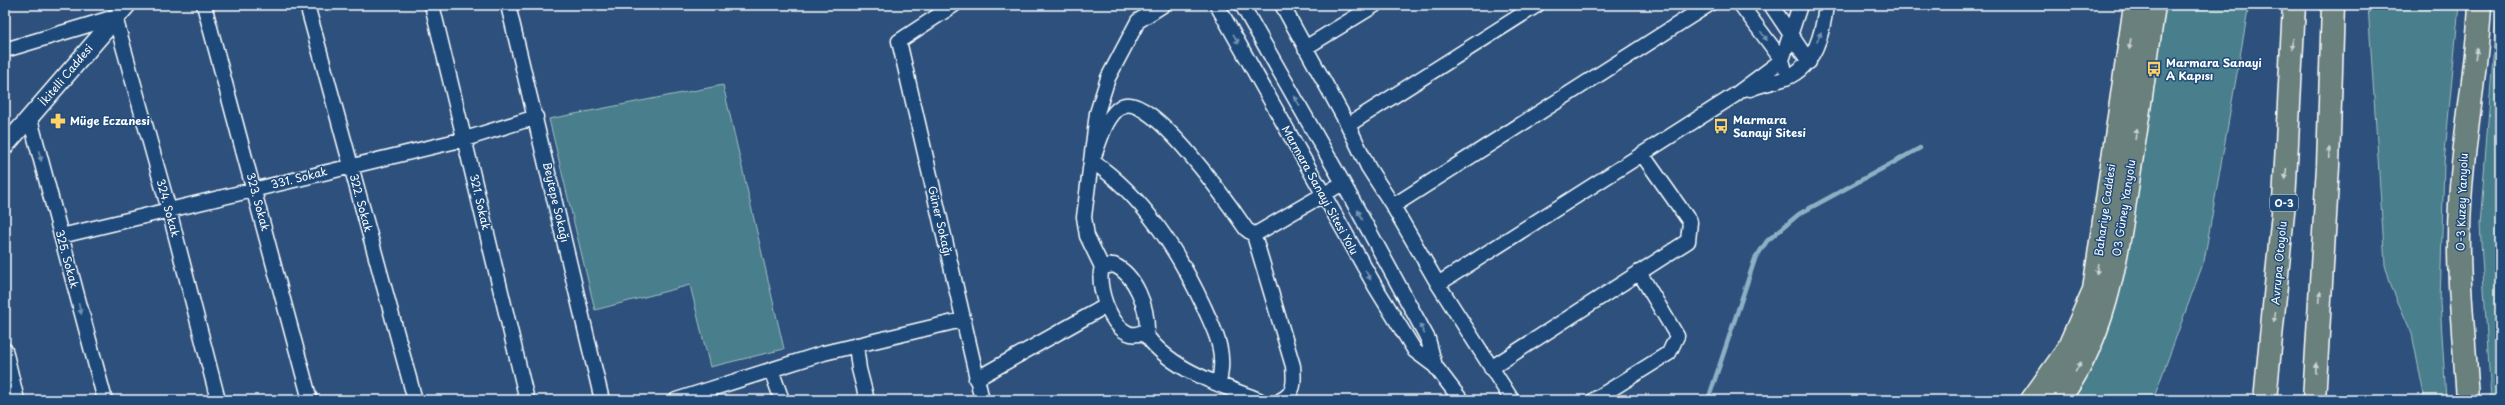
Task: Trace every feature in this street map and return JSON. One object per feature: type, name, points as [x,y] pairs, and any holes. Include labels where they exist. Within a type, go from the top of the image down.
[{"type":"main road","name":"Bahariye Caddesi","points":[[2032,400],[2067,351],[2094,290],[2135,5]]},
{"type":"main road","name":"O3 Güney Yanyolu","points":[[2058,400],[2066,390],[2099,326],[2114,275],[2154,5]]},
{"type":"main road","name":"Avrupa Otoyolu","points":[[2265,400],[2284,202],[2294,5]]},
{"type":"main road","points":[[2314,400],[2328,166],[2333,5]]},
{"type":"main road","name":"O-3 Kuzey Yanyolu","points":[[2456,400],[2448,269],[2447,206],[2466,5]]},
{"type":"main road","name":"O-3 Kuzey Yanyolu","points":[[2468,400],[2460,270],[2460,205],[2464,147],[2478,39],[2480,5]]},
{"type":"street","name":"İkitelli Caddesi","points":[[7,143],[30,118],[114,17],[127,5]]},
{"type":"street","name":"323. Sokak","points":[[204,5],[255,189],[310,400]]},
{"type":"street","name":"322. Sokak","points":[[307,5],[415,400]]},
{"type":"street","name":"321. Sokak","points":[[432,5],[527,400]]},
{"type":"street","name":"Beytepe Sokağı","points":[[508,5],[536,117],[602,400]]},
{"type":"street","name":"Güner Sokağı","points":[[954,5],[899,41],[962,320],[982,400]]},
{"type":"street","points":[[1102,268],[1114,265],[1119,267],[1134,284],[1147,319],[1147,329],[1144,332],[1137,334],[1118,327],[1107,308],[1100,285],[1102,268],[1087,236],[1084,218],[1097,113],[1108,78],[1138,21],[1162,5]]},
{"type":"street","name":"Marmara Sanayi Sitesi Yolu","points":[[1217,5],[1323,195],[1415,351],[1435,366],[1461,400]]},
{"type":"street","name":"Marmara Sanayi Sitesi Yolu","points":[[1242,5],[1343,183],[1428,339],[1435,366]]},
{"type":"street","points":[[1282,5],[1348,125],[1368,167],[1393,206],[1438,284],[1512,400]]},
{"type":"street","points":[[1305,48],[1375,5]]},
{"type":"street","points":[[1348,125],[1537,5]]},
{"type":"street","points":[[1393,206],[1708,5]]},
{"type":"street","points":[[1741,5],[1782,60],[1787,77]]},
{"type":"street","points":[[1771,5],[1809,62]]},
{"type":"street","points":[[1438,284],[1735,95],[1782,60],[1800,5]]},
{"type":"street","points":[[1735,95],[1787,77],[1809,62],[1824,26],[1826,5]]},
{"type":"street","points":[[5,50],[114,17]]},
{"type":"street","name":"324. Sokak","points":[[114,17],[169,210],[218,400]]},
{"type":"street","points":[[1092,161],[1109,119],[1123,106],[1137,106],[1163,126],[1187,150],[1246,229],[1254,235],[1293,366],[1293,389],[1281,400]]},
{"type":"street","name":"331. Sokak","points":[[61,236],[351,165],[465,139],[536,117]]},
{"type":"street","name":"325. Sokak","points":[[30,118],[105,400]]},
{"type":"street","points":[[1491,368],[1688,241],[1690,222],[1642,154]]},
{"type":"street","points":[[1092,161],[1114,176],[1143,208],[1176,252],[1214,329],[1222,358],[1219,384]]},
{"type":"street","points":[[1254,235],[1343,183]]},
{"type":"street","points":[[1594,400],[1669,353],[1677,336],[1639,272]]},
{"type":"street","points":[[976,379],[1102,308],[1107,308]]},
{"type":"street","points":[[676,400],[693,397],[771,370],[856,345],[962,320]]},
{"type":"street","points":[[1144,332],[1155,346],[1177,364],[1219,384],[1259,400]]},
{"type":"street","points":[[856,345],[859,369],[867,400]]},
{"type":"street","points":[[5,350],[17,400]]},
{"type":"street","points":[[771,370],[782,400]]},
{"type":"green space","points":[[2155,5],[2249,5],[2204,261],[2153,400],[2070,400]]},
{"type":"green space","points":[[2368,5],[2459,5],[2444,163],[2440,302],[2446,400],[2425,400],[2412,334],[2391,286],[2385,265]]},
{"type":"green space","points":[[2497,5],[2500,5],[2500,400],[2491,400],[2480,225]]},
{"type":"green space","points":[[723,85],[784,349],[710,367],[690,285],[595,310],[549,119]]},
{"type":"waterway","points":[[1708,400],[1755,259],[1767,241],[1799,214],[1920,148]]},
{"type":"place","name":"Marmara Sanayi A Kapısı","points":[[2154,69]]},
{"type":"place","name":"Müge Eczanesi","points":[[58,121]]},
{"type":"place","name":"Marmara Sanayi Sitesi","points":[[1721,126]]}]
